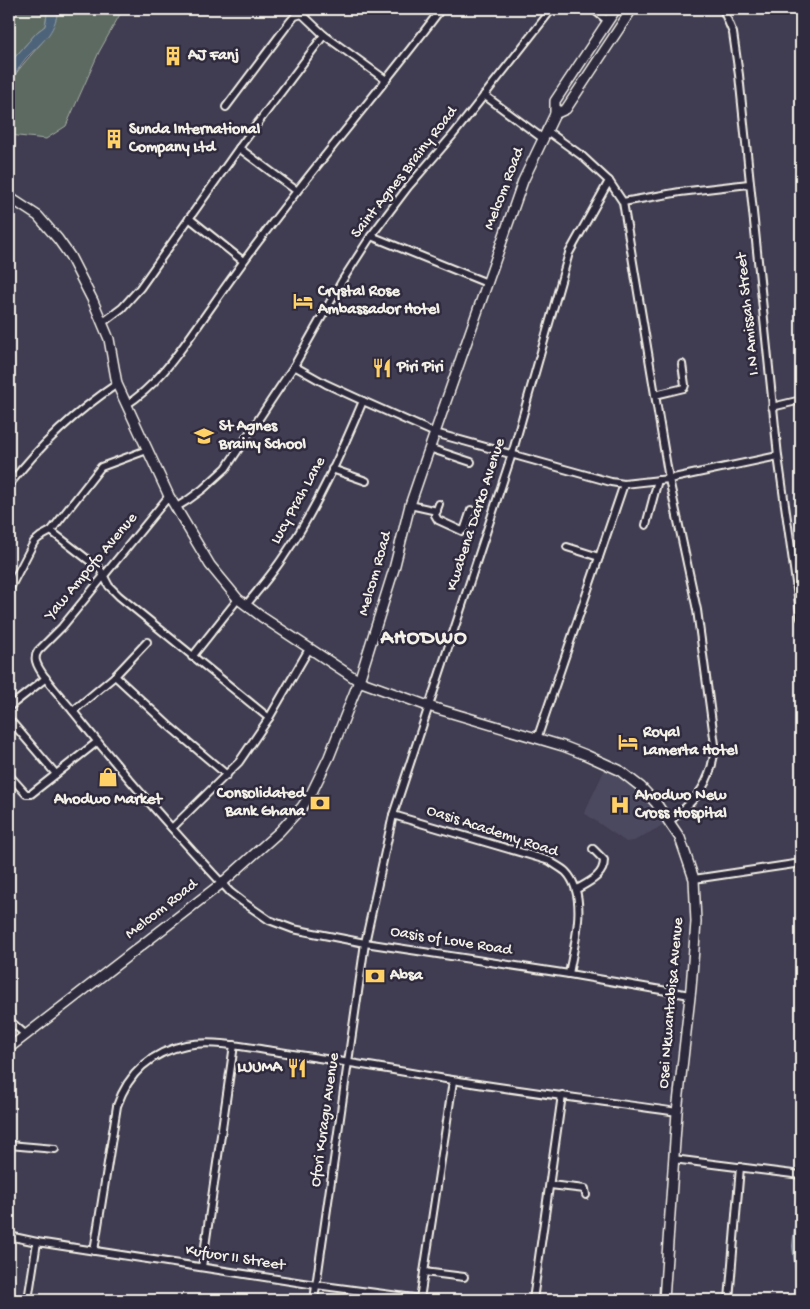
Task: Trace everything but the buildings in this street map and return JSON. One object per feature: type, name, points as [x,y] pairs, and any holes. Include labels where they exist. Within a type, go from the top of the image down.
[{"type":"main road","points":[[555,114],[555,101],[616,9]]},
{"type":"main road","name":"Melcom Road","points":[[9,1048],[222,883],[279,832],[302,807],[312,792],[329,757],[359,681],[394,569],[410,505],[523,181],[555,114],[566,109],[632,9]]},
{"type":"main road","name":"Osei Nkwantabisa Avenue","points":[[9,197],[38,216],[58,239],[78,272],[94,301],[109,339],[117,384],[169,496],[210,565],[238,599],[309,649],[359,681],[428,706],[586,755],[619,770],[641,787],[670,821],[680,838],[694,879],[696,922],[677,1112],[664,1300]]},
{"type":"street","points":[[126,405],[138,398],[166,369],[297,191],[441,9]]},
{"type":"street","name":"Saint Agnes Brainy Road","points":[[175,508],[203,489],[226,468],[294,366],[342,281],[371,236],[408,187],[453,135],[552,9]]},
{"type":"street","points":[[593,9],[608,21]]},
{"type":"street","name":"I.N Amissah Street","points":[[723,9],[733,34],[739,75],[772,407],[801,618]]},
{"type":"street","points":[[226,106],[289,23],[295,16],[303,12],[324,36],[386,80]]},
{"type":"street","points":[[102,322],[122,308],[140,288],[239,148],[324,36]]},
{"type":"street","points":[[484,95],[582,156],[609,181],[622,202],[669,479],[697,610],[715,745],[714,762],[700,794],[670,821]]},
{"type":"street","points":[[239,148],[297,191]]},
{"type":"street","name":"Kwabena Darko Avenue","points":[[365,943],[393,815],[512,454],[569,253],[609,181]]},
{"type":"street","points":[[622,202],[680,192],[749,184]]},
{"type":"street","points":[[189,218],[244,261]]},
{"type":"street","points":[[371,236],[486,283]]},
{"type":"street","points":[[655,395],[684,388],[682,364]]},
{"type":"street","points":[[294,366],[326,384],[435,433],[611,482],[624,484],[669,479],[778,456]]},
{"type":"street","points":[[9,485],[30,458],[55,433],[91,402],[117,384]]},
{"type":"street","points":[[772,407],[801,400]]},
{"type":"street","name":"Lucy Prah Lane","points":[[246,605],[285,556],[298,534],[332,470],[363,401]]},
{"type":"street","points":[[429,448],[471,462]]},
{"type":"street","points":[[9,590],[34,542],[51,531],[101,467],[147,450]]},
{"type":"street","points":[[332,470],[366,481]]},
{"type":"street","points":[[646,525],[658,480]]},
{"type":"street","points":[[538,739],[624,484]]},
{"type":"street","name":"Yaw Ampofo Avenue","points":[[36,654],[62,627],[169,496]]},
{"type":"street","points":[[439,504],[435,515],[438,520],[462,531],[465,528],[471,510]]},
{"type":"street","points":[[410,505],[436,511]]},
{"type":"street","points":[[51,531],[93,564],[104,575],[109,586],[119,596],[269,718]]},
{"type":"street","points":[[566,547],[599,558]]},
{"type":"street","points":[[192,657],[238,599]]},
{"type":"street","points":[[73,711],[115,676],[147,642]]},
{"type":"street","points":[[172,828],[227,775],[254,743],[309,649]]},
{"type":"street","name":"Oasis of Love Road","points":[[36,654],[36,660],[46,678],[97,742],[172,828],[222,883],[243,902],[280,925],[365,943],[569,974],[690,995]]},
{"type":"street","points":[[115,676],[168,725],[227,775]]},
{"type":"street","points":[[9,707],[46,678]]},
{"type":"street","points":[[9,718],[56,774]]},
{"type":"street","points":[[9,774],[23,792],[28,795],[97,742]]},
{"type":"street","name":"Oasis Academy Road","points":[[393,815],[550,861],[566,872],[577,889]]},
{"type":"street","points":[[569,974],[579,905],[577,889],[596,878],[604,864],[604,860],[593,849]]},
{"type":"street","points":[[694,879],[801,863]]},
{"type":"street","name":"Ofori Kuragu Avenue","points":[[314,1300],[365,943]]},
{"type":"street","points":[[9,1020],[26,1035]]},
{"type":"street","points":[[94,1250],[117,1106],[126,1084],[139,1068],[159,1054],[173,1048],[197,1043],[234,1046],[348,1062],[453,1081],[677,1112]]},
{"type":"street","points":[[202,1267],[234,1046]]},
{"type":"street","points":[[420,1299],[453,1081]]},
{"type":"street","points":[[533,1300],[562,1095]]},
{"type":"street","points":[[9,1146],[55,1149]]},
{"type":"street","points":[[673,1160],[801,1175]]},
{"type":"street","points":[[729,1300],[740,1167]]},
{"type":"street","points":[[550,1185],[585,1190],[586,1195]]},
{"type":"street","name":"Kufuor II Street","points":[[9,1236],[37,1242],[316,1285],[429,1300]]},
{"type":"street","points":[[28,1300],[37,1242]]},
{"type":"street","points":[[424,1272],[464,1277]]},
{"type":"shaded area","name":"Ahodwo New Cross Hospital","points":[[606,767],[618,773],[632,784],[667,823],[634,841],[626,842],[584,813]]},
{"type":"green space","points":[[9,9],[48,9],[45,26],[37,32],[9,64]]},
{"type":"green space","points":[[58,9],[123,9],[99,52],[66,126],[46,139],[9,135],[8,101],[10,84],[22,65],[45,39],[56,19]]},
{"type":"water","points":[[48,9],[58,9],[51,31],[23,61],[9,86],[9,64],[37,32],[45,26]]},
{"type":"waterway","points":[[794,1300],[797,1281],[793,1246],[795,1226],[801,1206]]},
{"type":"place","name":"AJ Fanj","points":[[173,56]]},
{"type":"place","name":"Sunda International Company Ltd","points":[[114,139]]},
{"type":"place","name":"Crystal Rose Ambassador Hotel","points":[[303,301]]},
{"type":"place","name":"Piri Piri","points":[[382,368]]},
{"type":"place","name":"St Agnes Brainy School","points":[[204,436]]},
{"type":"place","name":"Royal Lamerta Hotel","points":[[628,742]]},
{"type":"place","name":"Ahodwo Market","points":[[108,777]]},
{"type":"place","name":"Consolidated Bank Ghana","points":[[320,803]]},
{"type":"place","name":"Ahodwo New Cross Hospital","points":[[620,805]]},
{"type":"place","name":"Absa","points":[[375,976]]},
{"type":"place","name":"LUUMA","points":[[297,1068]]},
{"type":"district","name":"AHODWO","points":[[424,639]]}]
